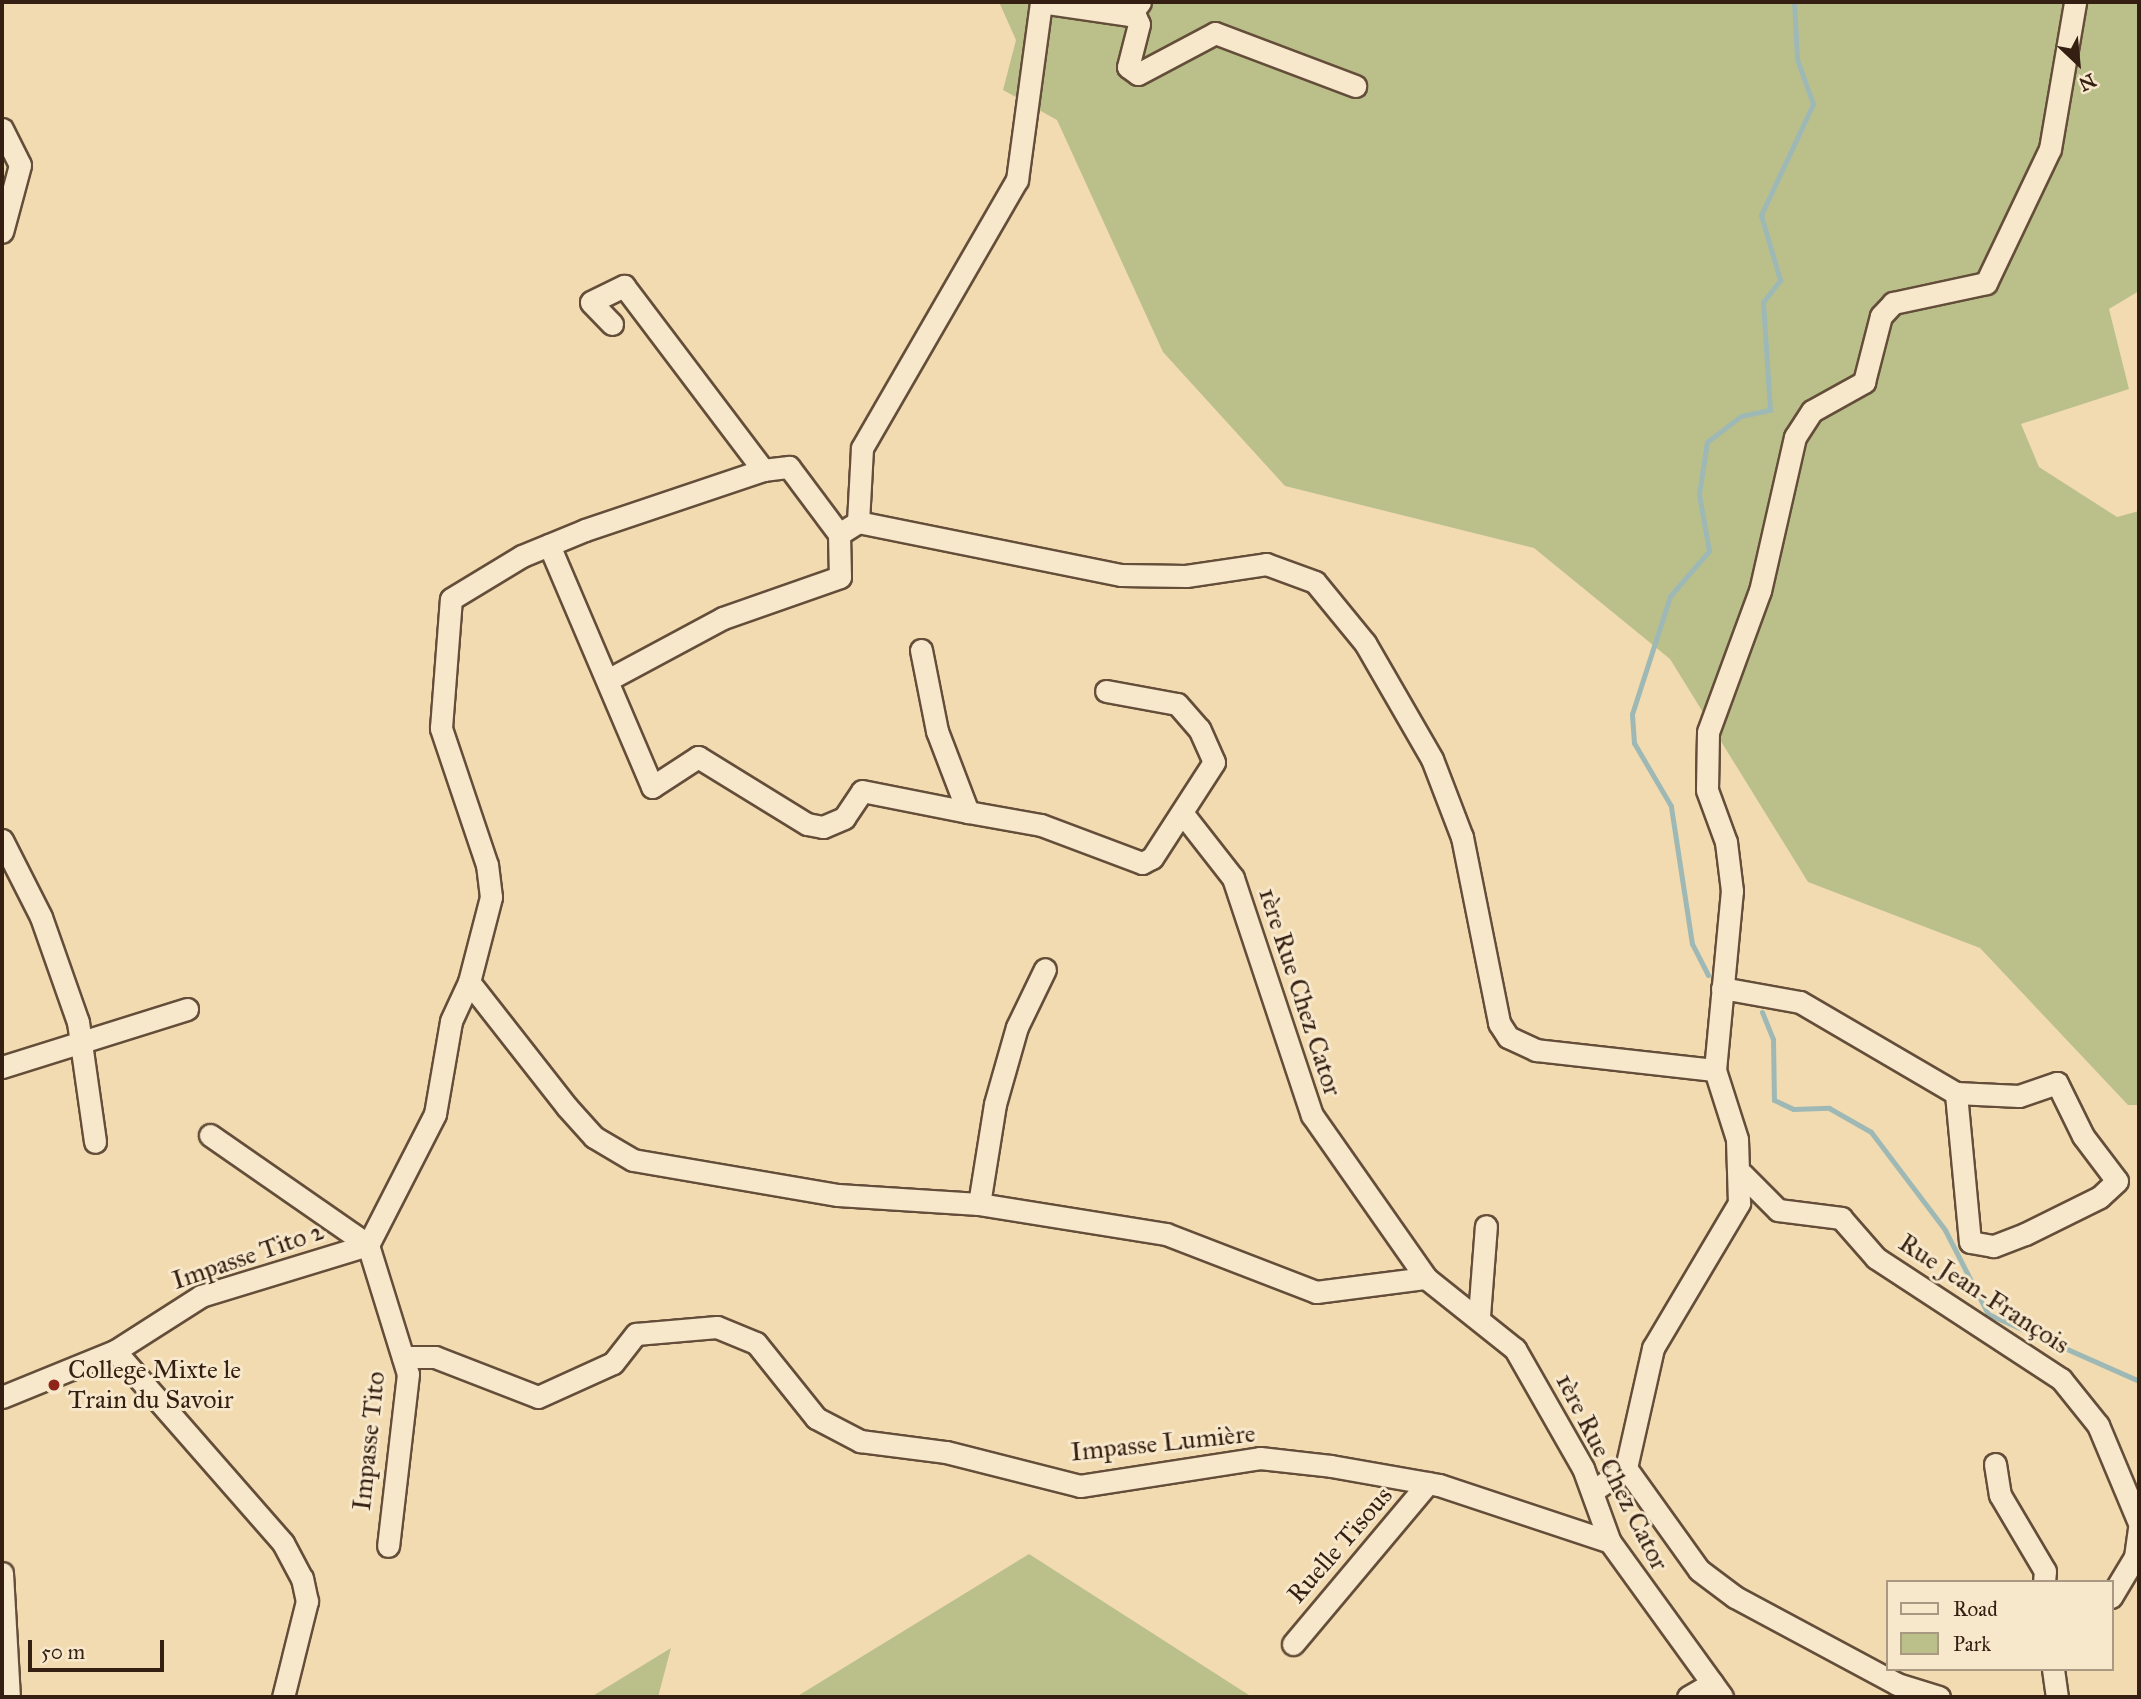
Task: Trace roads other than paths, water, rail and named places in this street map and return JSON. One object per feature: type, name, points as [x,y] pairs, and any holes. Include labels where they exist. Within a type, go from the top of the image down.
[{"type":"street","points":[[858,522],[862,448],[1017,180],[1041,2],[1137,8],[1139,24],[1128,67],[1138,74],[1215,33],[1355,86]]},
{"type":"street","points":[[1592,1491],[1626,1468],[1653,1348],[1739,1203],[1742,1174],[1715,1070],[1732,891],[1726,842],[1707,790],[1707,732],[1760,590],[1796,437],[1812,411],[1864,382],[1881,316],[1893,303],[1986,283],[2050,149],[2075,2]]},
{"type":"street","points":[[2,129],[20,165],[2,232]]},
{"type":"street","points":[[612,324],[592,302],[624,286],[763,470]]},
{"type":"street","points":[[210,1135],[368,1245],[435,1114],[451,1021],[469,982],[492,882],[442,728],[448,614],[464,586],[549,545],[763,470],[789,467],[839,534],[840,577],[723,618],[609,680]]},
{"type":"street","points":[[839,534],[858,522],[1121,575],[1186,576],[1266,564],[1315,582],[1365,643],[1437,770],[1462,837],[1499,1023],[1508,1037],[1536,1050],[1715,1070]]},
{"type":"street","points":[[549,545],[566,597],[609,680],[652,787],[698,757],[807,824],[823,827],[844,818],[862,791],[1041,825],[1142,863],[1183,814],[1214,762],[1199,729],[1177,704],[1106,691]]},
{"type":"street","points":[[921,650],[937,731],[968,812]]},
{"type":"street","name":"1ère Rue Chez Cator","points":[[1183,814],[1233,878],[1311,1115],[1426,1278],[1479,1316],[1515,1349],[1592,1491],[1610,1542],[1717,1690]]},
{"type":"street","points":[[2,840],[41,917],[78,1022],[79,1045],[95,1142]]},
{"type":"street","points":[[979,1204],[995,1104],[1017,1027],[1045,969]]},
{"type":"street","points":[[469,982],[576,1117],[633,1160],[838,1195],[979,1204],[1166,1234],[1316,1292],[1426,1278]]},
{"type":"street","points":[[1722,988],[1800,1002],[1956,1093],[2019,1096],[2056,1083],[2082,1136],[2117,1181],[2100,1197],[2025,1234],[1993,1246],[1970,1242],[1956,1093]]},
{"type":"street","points":[[2,1067],[187,1009]]},
{"type":"street","name":"Rue Jean-François","points":[[1742,1174],[1778,1210],[1841,1218],[1876,1258],[2061,1379],[2098,1425],[2139,1526],[2135,1558],[2113,1594]]},
{"type":"street","points":[[1479,1316],[1486,1226]]},
{"type":"street","name":"Impasse Tito 2","points":[[2,1397],[115,1350],[201,1296],[368,1245]]},
{"type":"street","name":"Impasse Tito","points":[[368,1245],[408,1374],[388,1546]]},
{"type":"street","name":"Impasse Lumière","points":[[403,1357],[435,1357],[538,1398],[613,1363],[636,1334],[718,1327],[756,1343],[816,1418],[860,1441],[946,1452],[1022,1475],[1080,1486],[1261,1458],[1428,1483],[1610,1542]]},
{"type":"street","points":[[115,1350],[284,1543],[302,1578],[307,1601],[283,1697]]},
{"type":"street","points":[[1995,1464],[2000,1495],[2045,1571],[2043,1580]]},
{"type":"street","points":[[1626,1468],[1699,1570],[1735,1597],[1897,1684],[1939,1697]]},
{"type":"street","name":"Ruelle Tisous","points":[[1293,1644],[1428,1483]]},
{"type":"street","points":[[2,1573],[9,1697]]},
{"type":"street","points":[[2053,1671],[2057,1697]]},
{"type":"street","points":[[1688,1697],[1717,1690]]},
{"type":"waterway","points":[[1708,975],[1692,944],[1671,806],[1634,743],[1632,714],[1670,596],[1709,551],[1699,494],[1707,442],[1741,416],[1770,410],[1763,302],[1780,280],[1761,215],[1813,104],[1797,59],[1794,2]]},
{"type":"waterway","points":[[1762,1012],[1773,1039],[1774,1100],[1793,1109],[1829,1108],[1871,1132],[1945,1230],[1988,1314],[2139,1381]]},
{"type":"waterway","points":[[2139,1341],[2139,1355]]},
{"type":"place","name":"College Mixte le Train du Savoir","points":[[54,1385]]}]
